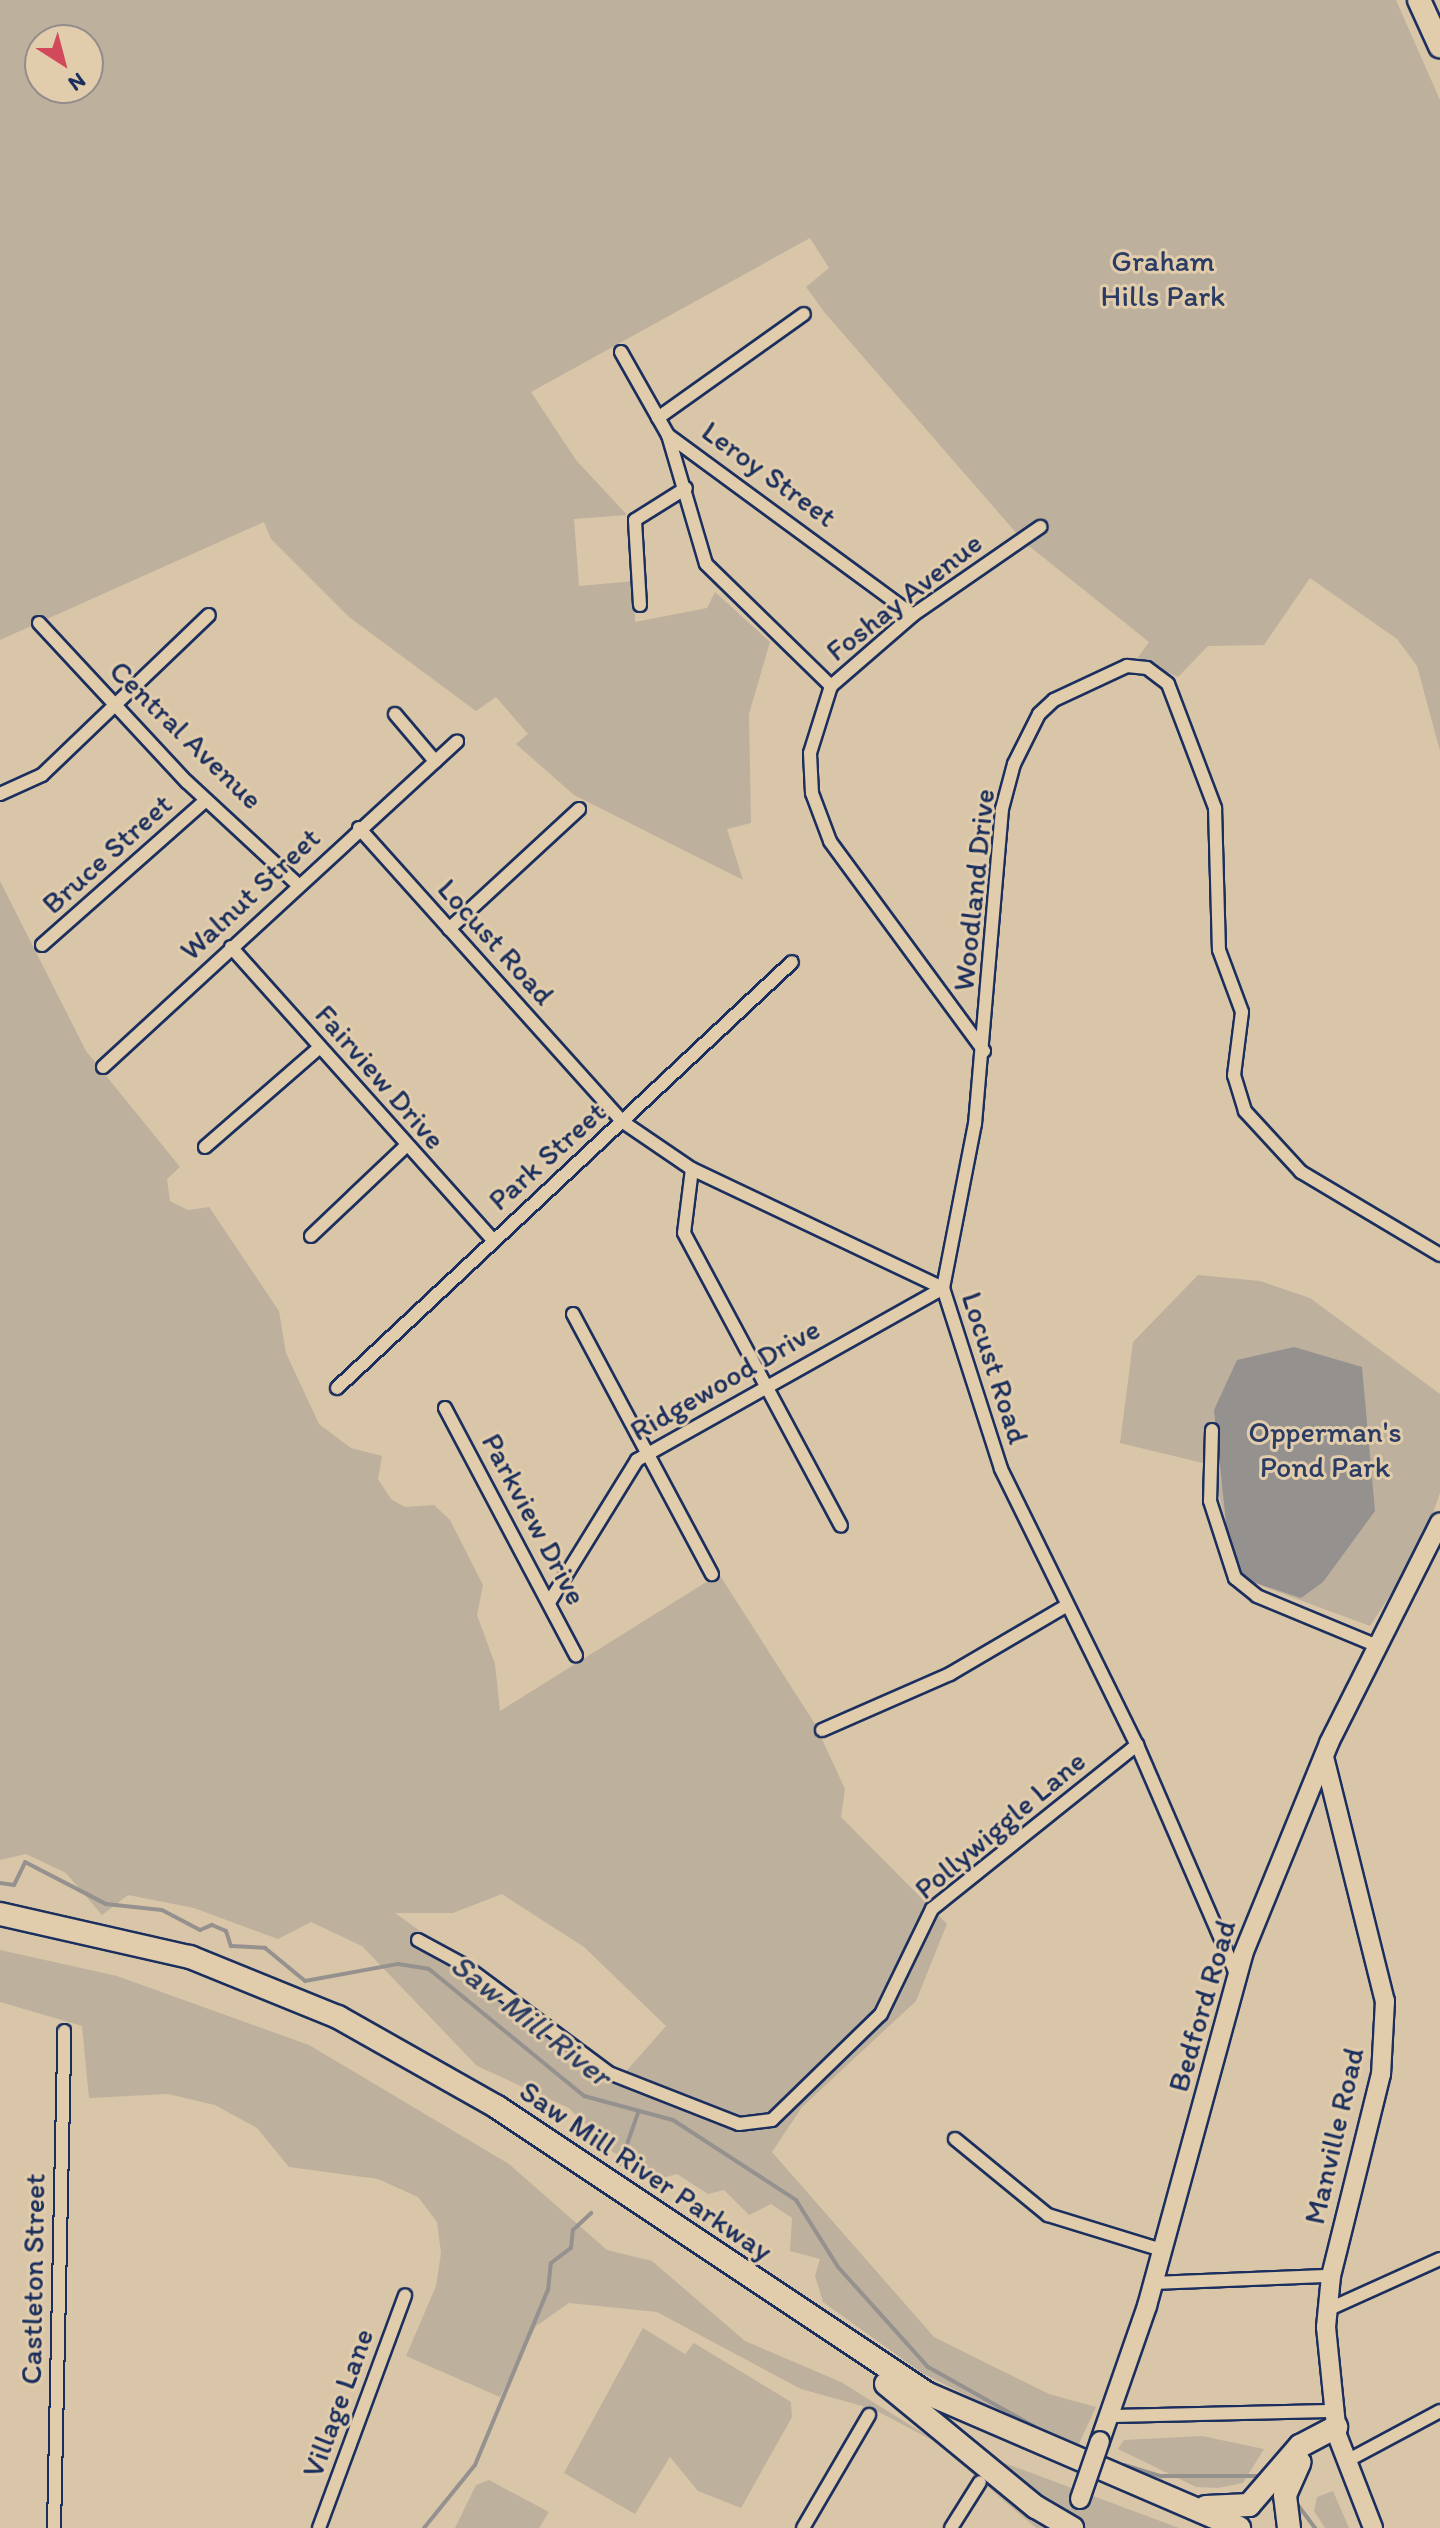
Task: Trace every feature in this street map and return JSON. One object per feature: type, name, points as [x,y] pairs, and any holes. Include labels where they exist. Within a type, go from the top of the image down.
[{"type":"highway","points":[[1419,0],[1440,46]]},
{"type":"highway","name":"Saw Mill River Parkway","points":[[0,1914],[190,1957],[338,2017],[497,2107],[907,2382],[1013,2435],[1183,2502],[1239,2528]]},
{"type":"highway","name":"Saw Mill River Parkway","points":[[0,1927],[185,1970],[357,2042],[493,2120],[886,2384],[982,2435],[1210,2528]]},
{"type":"highway","points":[[886,2384],[1036,2507],[1072,2528]]},
{"type":"highway","points":[[1183,2502],[1223,2509],[1249,2505],[1300,2446],[1338,2435]]},
{"type":"highway","points":[[1289,2528],[1285,2495],[1295,2468],[1338,2435]]},
{"type":"main road","name":"Bedford Road","points":[[1072,2528],[1153,2283],[1237,1976],[1324,1757],[1440,1522]]},
{"type":"main road","name":"Manville Road","points":[[1324,1757],[1379,1964],[1386,2027],[1331,2276],[1327,2310],[1338,2435],[1373,2528]]},
{"type":"street","points":[[658,418],[804,314]]},
{"type":"street","name":"Leroy Street","points":[[621,352],[668,435],[913,615]]},
{"type":"street","points":[[668,435],[714,575],[831,686]]},
{"type":"street","points":[[640,605],[635,520],[686,488]]},
{"type":"street","name":"Foshay Avenue","points":[[984,1051],[848,869],[816,811],[810,753],[831,686],[913,615],[1040,527]]},
{"type":"street","points":[[0,794],[42,775],[209,615]]},
{"type":"street","name":"Central Avenue","points":[[39,623],[206,800],[297,884]]},
{"type":"street","name":"Woodland Drive","points":[[984,1051],[1002,809],[1014,764],[1054,700],[1115,668],[1147,668],[1175,694],[1215,808],[1219,950],[1242,1012],[1237,1096],[1283,1159],[1440,1255]]},
{"type":"street","points":[[395,714],[435,761]]},
{"type":"street","name":"Walnut Street","points":[[103,1067],[297,884],[457,742]]},
{"type":"street","name":"Bruce Street","points":[[42,945],[206,800]]},
{"type":"street","points":[[449,929],[579,809]]},
{"type":"street","name":"Locust Road","points":[[359,828],[623,1122],[692,1169],[943,1288],[995,1454],[1066,1606],[1137,1745],[1237,1976]]},
{"type":"street","name":"Fairview Drive","points":[[231,947],[493,1240]]},
{"type":"street","name":"Park Street","points":[[337,1388],[792,962]]},
{"type":"street","points":[[205,1147],[320,1047]]},
{"type":"street","points":[[943,1288],[984,1051]]},
{"type":"street","points":[[311,1236],[406,1146]]},
{"type":"street","points":[[692,1169],[684,1233],[841,1526]]},
{"type":"street","name":"Ridgewood Drive","points":[[550,1601],[571,1576],[618,1482],[649,1453],[766,1384],[943,1288]]},
{"type":"street","points":[[573,1314],[712,1574]]},
{"type":"street","name":"Parkview Drive","points":[[445,1408],[576,1655]]},
{"type":"street","points":[[1212,1430],[1210,1501],[1235,1578],[1257,1596],[1378,1646]]},
{"type":"street","points":[[822,1730],[950,1674],[1066,1606]]},
{"type":"street","name":"Pollywiggle Lane","points":[[418,1940],[464,1965],[609,2073],[739,2124],[772,2120],[881,2014],[932,1909],[1137,1745]]},
{"type":"street","name":"Castleton Street","points":[[54,2528],[64,2031]]},
{"type":"street","points":[[955,2139],[1048,2215],[1162,2250]]},
{"type":"street","points":[[1327,2310],[1440,2259]]},
{"type":"street","points":[[1153,2283],[1331,2276]]},
{"type":"street","name":"Village Lane","points":[[319,2528],[405,2295]]},
{"type":"street","points":[[1109,2416],[1338,2435],[1440,2411]]},
{"type":"street","points":[[803,2528],[869,2415]]},
{"type":"street","points":[[951,2528],[980,2482]]},
{"type":"green space","name":"Graham Hills Park","points":[[0,0],[1396,0],[1440,100],[1440,751],[1417,666],[1397,639],[1310,578],[1264,645],[1208,646],[1178,677],[1137,659],[1149,642],[1024,542],[825,313],[806,287],[829,268],[810,238],[531,392],[576,460],[627,515],[574,519],[579,586],[634,581],[635,622],[707,608],[715,592],[770,642],[749,714],[751,823],[727,829],[743,880],[574,795],[516,744],[528,734],[496,697],[476,711],[349,617],[271,539],[264,522],[0,640]]},
{"type":"green space","points":[[0,881],[86,1051],[180,1167],[167,1179],[170,1201],[188,1210],[209,1207],[279,1311],[286,1353],[319,1424],[351,1448],[382,1456],[378,1479],[391,1499],[405,1507],[434,1505],[450,1520],[483,1585],[477,1615],[495,1664],[500,1711],[719,1574],[815,1724],[845,1789],[841,1817],[947,1924],[916,2001],[802,2107],[772,2152],[934,2337],[1049,2394],[1096,2407],[1076,2450],[922,2373],[823,2302],[815,2276],[820,2259],[790,2251],[792,2218],[771,2204],[749,2215],[724,2190],[708,2194],[677,2174],[657,2179],[613,2152],[569,2108],[477,2066],[362,1946],[311,1922],[278,1939],[194,1908],[128,1895],[102,1915],[66,1873],[26,1854],[0,1860]],"holes":[[[502,1894],[584,1947],[666,2026],[622,2076],[395,1913],[453,1913]]]},
{"type":"green space","name":"Opperman's Pond Park","points":[[1198,1275],[1260,1281],[1310,1298],[1440,1394],[1440,1493],[1420,1550],[1370,1626],[1262,1586],[1238,1568],[1211,1465],[1120,1443],[1133,1342]]},
{"type":"green space","points":[[0,1950],[117,1976],[309,2045],[509,2164],[607,2250],[652,2261],[745,2341],[841,2382],[971,2463],[999,2461],[1179,2528],[1036,2528],[934,2441],[873,2409],[801,2389],[657,2312],[569,2303],[536,2326],[500,2397],[406,2356],[436,2286],[441,2253],[437,2222],[418,2197],[378,2179],[289,2167],[257,2128],[215,2105],[168,2094],[89,2098],[82,2026],[0,2002]]},
{"type":"green space","points":[[643,2328],[685,2354],[694,2343],[791,2402],[792,2417],[741,2508],[698,2491],[670,2457],[635,2514],[564,2473]]},
{"type":"green space","points":[[1202,2436],[1264,2449],[1243,2483],[1218,2488],[1196,2487],[1118,2449],[1124,2440]]},
{"type":"green space","points":[[489,2480],[549,2512],[539,2528],[455,2528],[476,2485]]},
{"type":"green space","points":[[1333,2491],[1349,2528],[1325,2528],[1314,2511],[1317,2497]]},
{"type":"shaded area","points":[[1294,1347],[1362,1367],[1375,1511],[1323,1582],[1301,1598],[1243,1579],[1229,1550],[1214,1410],[1237,1360]]},
{"type":"waterway","name":"Saw Mill River","points":[[0,1883],[14,1885],[25,1862],[106,1904],[162,1910],[200,1930],[212,1925],[226,1931],[231,1946],[265,1948],[305,1981],[398,1964],[429,1969],[584,2096],[673,2120],[796,2200],[838,2267],[928,2367],[1051,2436]]},
{"type":"waterway","points":[[620,2164],[638,2113]]},
{"type":"waterway","points":[[424,2528],[475,2465],[548,2290],[551,2263],[571,2248],[573,2230],[591,2213]]},
{"type":"waterway","name":"Saw Mill River","points":[[1124,2465],[1161,2476],[1263,2476]]},
{"type":"waterway","name":"Saw Mill River","points":[[1294,2500],[1315,2528]]}]
